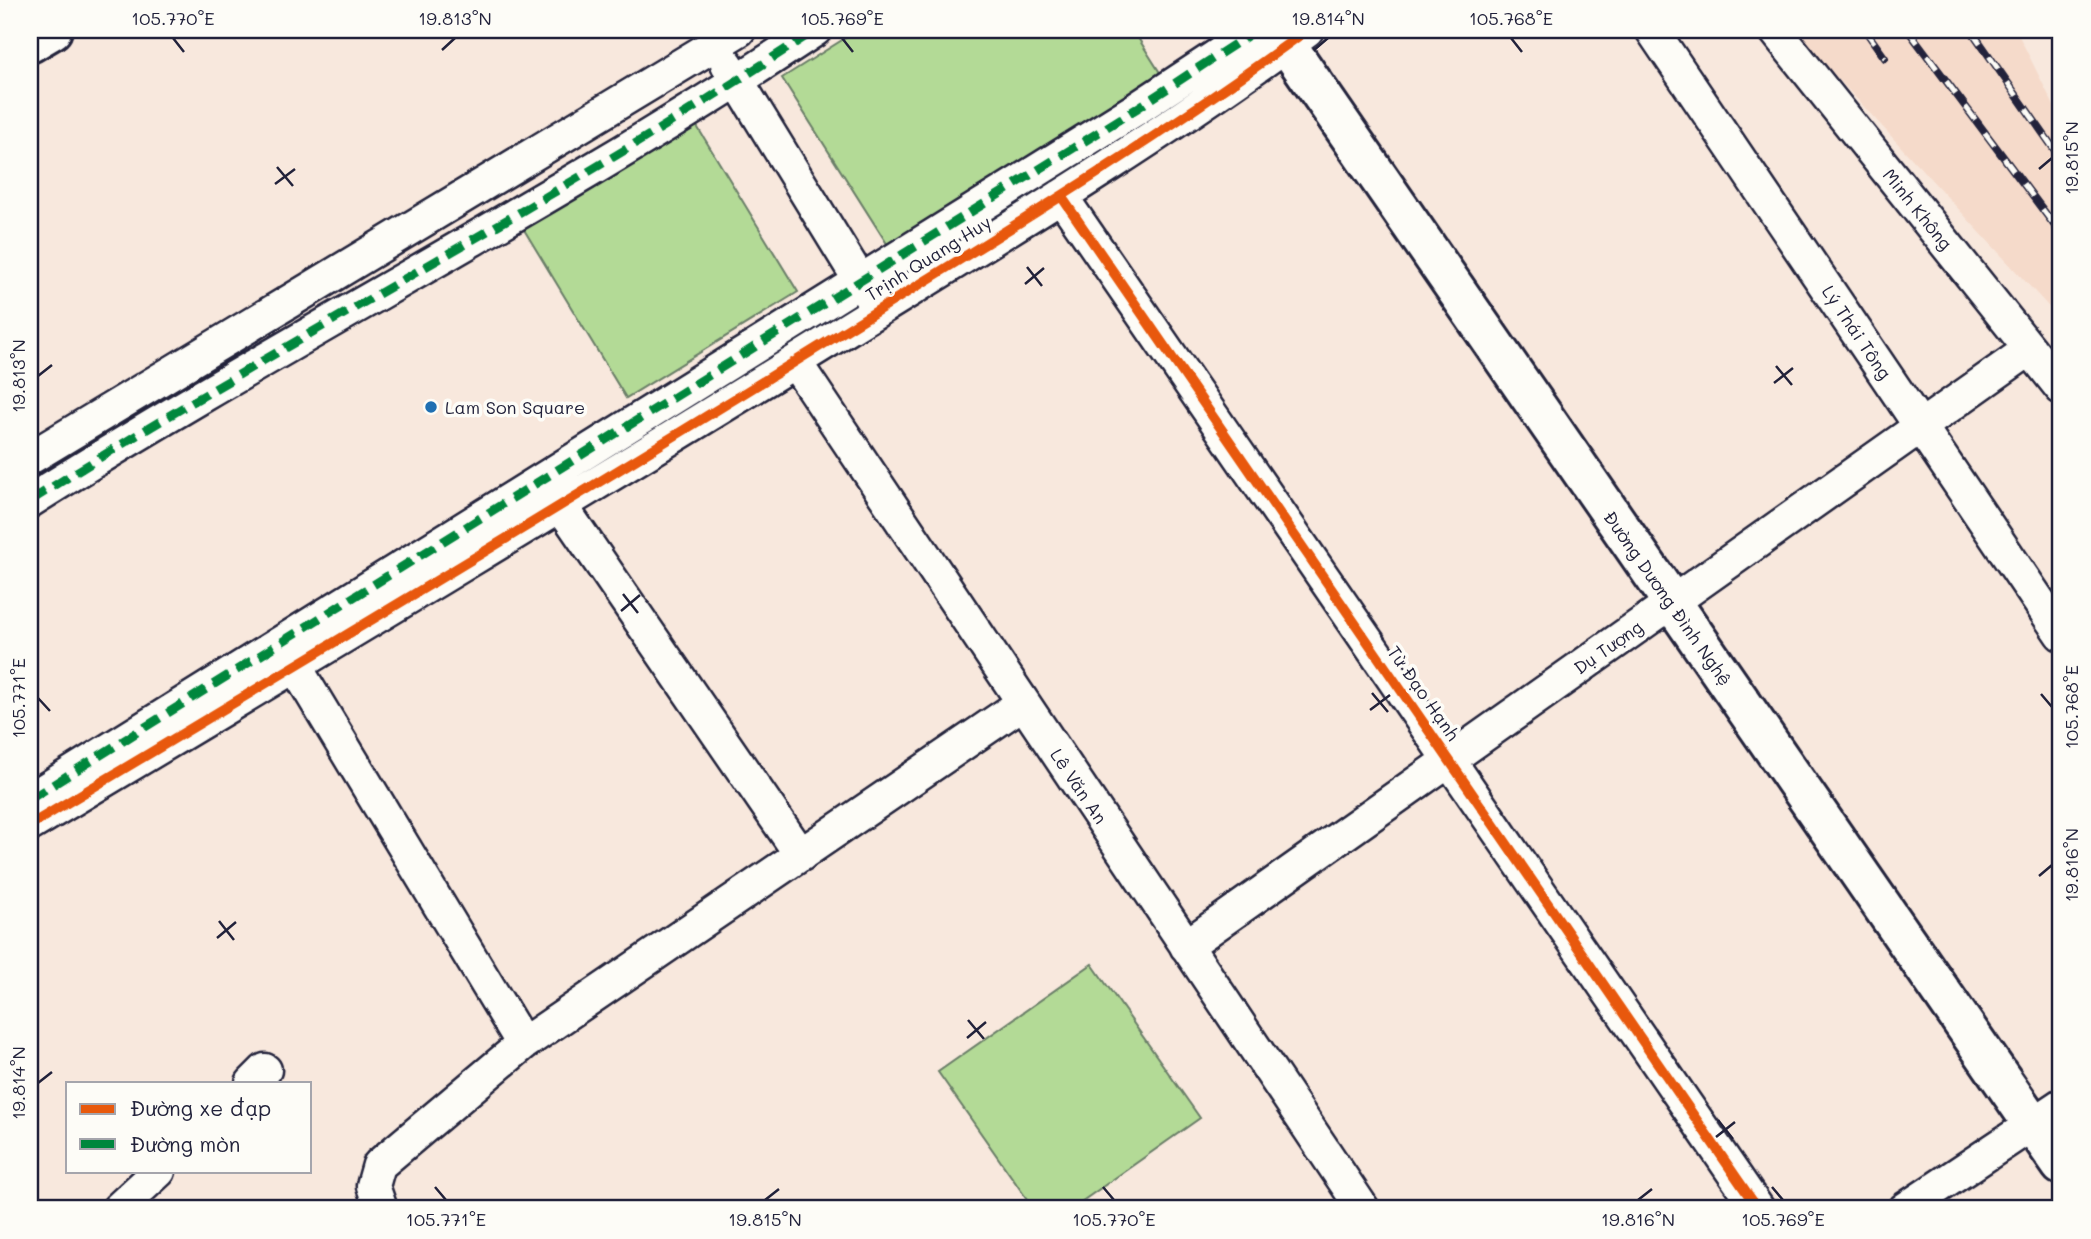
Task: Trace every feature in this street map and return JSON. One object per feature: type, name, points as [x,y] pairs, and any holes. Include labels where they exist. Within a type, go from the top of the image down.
[{"type":"main road","points":[[30,43],[52,30]]},
{"type":"main road","name":"Đường Dương Đình Nghệ","points":[[1268,34],[1671,603],[2047,1115],[2061,1165]]},
{"type":"street","points":[[30,501],[738,81],[815,30]]},
{"type":"street","name":"Lý Thái Tông","points":[[1652,30],[2061,634]]},
{"type":"street","name":"Minh Không","points":[[1775,30],[2061,388]]},
{"type":"street","points":[[30,799],[1136,109],[1268,34]]},
{"type":"street","name":"Trịnh Quang Huy","points":[[30,825],[562,507],[1061,196],[1268,34]]},
{"type":"street","points":[[30,458],[720,35],[738,81],[878,310]]},
{"type":"street","name":"Từ Đạo Hạnh","points":[[1061,196],[1758,1209]]},
{"type":"street","name":"Dụ Tượng","points":[[1186,946],[2030,349]]},
{"type":"street","name":"Lê Văn An","points":[[795,362],[1363,1209]]},
{"type":"street","points":[[562,507],[801,855]]},
{"type":"street","points":[[295,666],[523,1044]]},
{"type":"street","points":[[381,1209],[373,1186],[379,1165],[523,1044],[1023,703]]},
{"type":"street","points":[[1905,1209],[2047,1115]]},
{"type":"street","points":[[118,1209],[158,1172]]},
{"type":"shaded area","points":[[1793,30],[2016,30],[2061,120],[2061,320]]},
{"type":"green space","points":[[858,30],[1133,30],[1164,79],[891,250],[782,78]]},
{"type":"green space","points":[[695,123],[798,292],[626,398],[523,228]]},
{"type":"green space","points":[[1092,964],[1200,1118],[1071,1209],[1034,1209],[938,1072]]},
{"type":"railway","points":[[1865,30],[1885,58]]},
{"type":"railway","points":[[1908,30],[2061,234]]},
{"type":"railway","points":[[1971,30],[2061,159]]},
{"type":"marked path","points":[[30,501],[226,382],[621,152],[815,30]]},
{"type":"marked path","points":[[30,799],[1136,109],[1256,30]]},
{"type":"cycle path","points":[[30,825],[738,397],[1076,187],[1307,30]]},
{"type":"cycle path","points":[[1061,196],[1758,1209]]},
{"type":"place","name":"Lam Son Square","points":[[431,407]]}]
